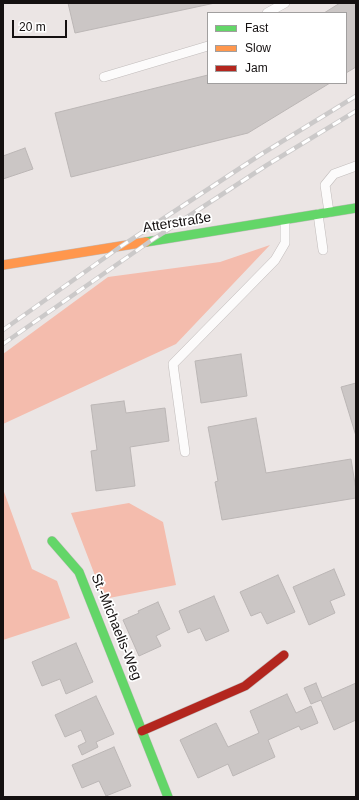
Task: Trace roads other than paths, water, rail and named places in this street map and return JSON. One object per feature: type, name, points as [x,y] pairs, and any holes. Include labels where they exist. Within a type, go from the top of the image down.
[{"type":"street","name":"Atterstraße","points":[[3,265],[356,208]]},
{"type":"street","name":"St.-Michaelis-Weg","points":[[52,541],[79,572],[168,797]]},
{"type":"street","points":[[142,731],[245,686],[284,655]]},
{"type":"lane","points":[[270,12],[285,3]]},
{"type":"lane","points":[[104,77],[207,46]]},
{"type":"lane","points":[[329,212],[325,185],[334,174],[356,166]]},
{"type":"lane","points":[[318,214],[324,250]]},
{"type":"lane","points":[[185,452],[174,364],[275,260],[285,243],[285,220]]},
{"type":"railway","points":[[3,330],[120,247],[260,155],[356,96]]},
{"type":"railway","points":[[3,344],[149,242],[267,165],[356,111]]}]
